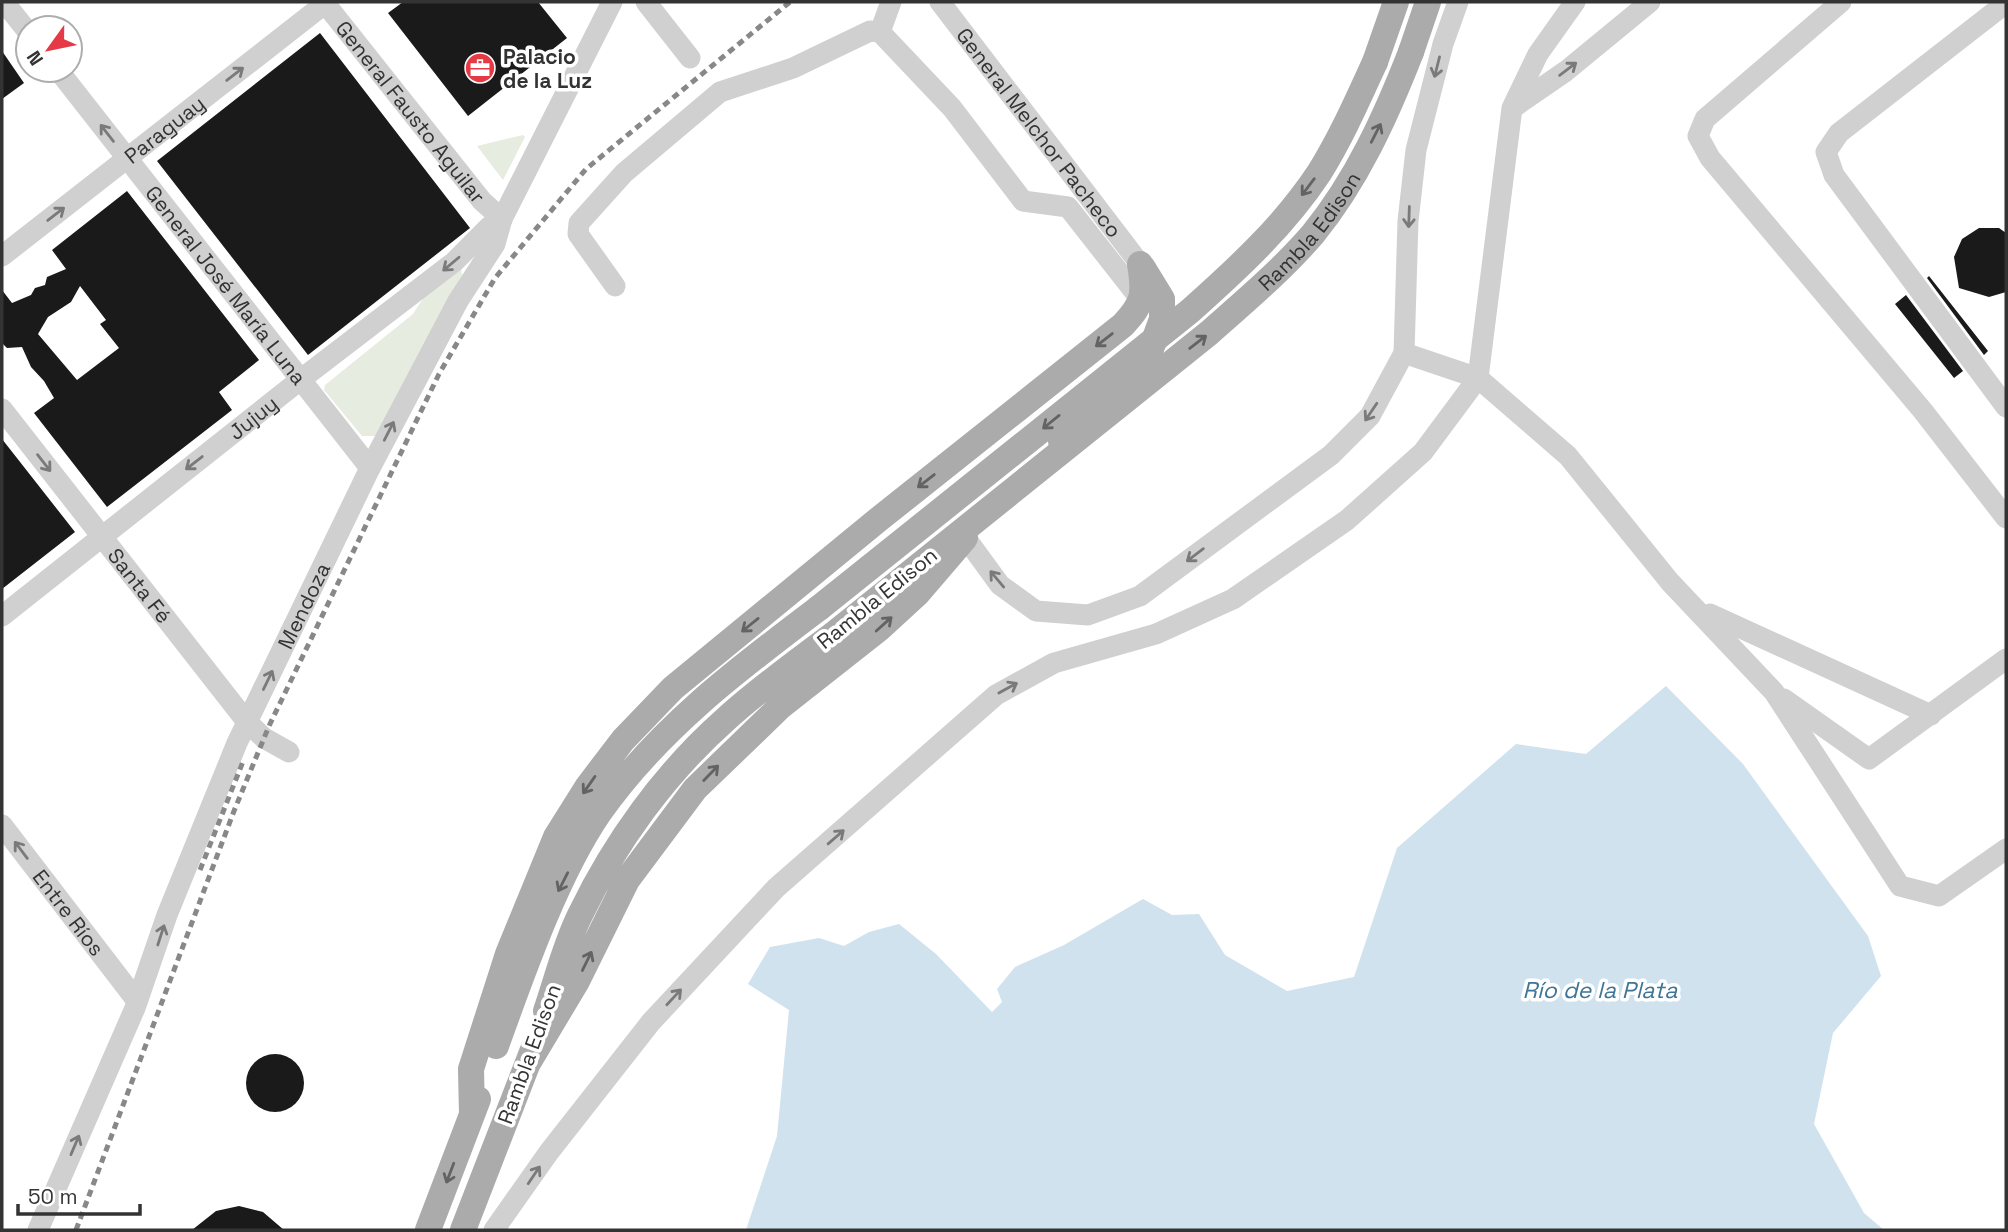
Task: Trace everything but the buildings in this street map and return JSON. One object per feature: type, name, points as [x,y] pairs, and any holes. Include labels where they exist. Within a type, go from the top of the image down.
[{"type":"main road","name":"Rambla Edison","points":[[428,1230],[551,904],[597,816],[668,730],[704,696],[819,608],[1190,311],[1247,260],[1318,173],[1342,133],[1375,62],[1396,2]]},
{"type":"main road","name":"Rambla Edison","points":[[463,1230],[528,1063],[578,918],[601,873],[638,818],[687,758],[724,720],[1209,333],[1265,283],[1312,234],[1347,185],[1391,104],[1428,2]]},
{"type":"main road","points":[[472,1115],[471,1069],[508,954],[556,837],[588,786],[623,740],[683,680],[1123,326],[1139,307],[1144,290],[1140,264]]},
{"type":"main road","points":[[528,1063],[577,981],[627,880],[695,789],[781,706],[880,628],[917,594],[965,537],[1151,349],[1162,319],[1162,299],[1140,264]]},
{"type":"street","name":"General Fausto Aguilar","points":[[326,2],[482,201],[502,219]]},
{"type":"street","name":"Paraguay","points":[[2,256],[326,2]]},
{"type":"street","name":"Mendoza","points":[[38,1230],[136,1002],[167,915],[247,722],[370,468],[458,301],[495,244],[502,219],[612,2]]},
{"type":"street","points":[[646,2],[690,58]]},
{"type":"street","points":[[880,32],[891,2]]},
{"type":"street","name":"General Melchor Pacheco","points":[[940,2],[1140,264]]},
{"type":"street","points":[[965,537],[1000,585],[1036,611],[1088,615],[1140,596],[1331,454],[1370,416],[1404,353],[1408,221],[1416,150],[1443,44],[1458,2]]},
{"type":"street","points":[[494,1230],[550,1152],[651,1022],[776,888],[996,695],[1054,663],[1094,649],[1156,634],[1233,599],[1347,520],[1423,452],[1478,378],[1513,108],[1538,54],[1575,2]]},
{"type":"street","points":[[1513,108],[1566,71],[1650,2]]},
{"type":"street","points":[[1841,2],[1705,119],[1698,136],[1710,158],[1923,411],[2006,518]]},
{"type":"street","points":[[2006,3],[1839,133],[1826,152],[1833,176],[2006,407]]},
{"type":"street","points":[[615,286],[578,234],[579,223],[624,173],[720,92],[793,68],[870,31],[880,32],[952,108],[1023,201],[1068,206],[1141,300]]},
{"type":"street","name":"General José María Luna","points":[[69,84],[370,468]]},
{"type":"street","name":"Jujuy","points":[[2,616],[454,262],[489,227],[502,219]]},
{"type":"street","points":[[1404,353],[1478,378],[1568,456],[1670,582],[1774,692],[1900,886],[1939,896],[2006,849]]},
{"type":"street","name":"Santa Fé","points":[[2,409],[247,722],[264,738],[289,752]]},
{"type":"street","points":[[1670,582],[1703,611],[1931,715]]},
{"type":"street","points":[[1088,615],[1094,649]]},
{"type":"street","points":[[1774,692],[1869,759],[2006,659]]},
{"type":"street","name":"Entre Ríos","points":[[2,825],[136,1002]]},
{"type":"shaded area","points":[[523,135],[525,137],[503,180],[477,146]]},
{"type":"shaded area","points":[[461,268],[462,275],[379,436],[362,436],[324,390],[325,385],[413,314],[424,297]]},
{"type":"water","name":"Río de la Plata","points":[[1666,686],[1743,764],[1868,936],[1881,976],[1833,1033],[1814,1124],[1864,1213],[1884,1230],[746,1230],[777,1136],[789,1010],[748,984],[770,947],[819,938],[844,946],[869,932],[899,924],[936,954],[992,1012],[1002,1002],[997,989],[1015,967],[1064,945],[1143,899],[1172,915],[1199,914],[1225,955],[1287,991],[1354,977],[1397,848],[1516,744],[1586,754]]},
{"type":"railway","points":[[76,1230],[234,811],[269,726],[439,374],[495,278],[586,169],[790,2]]},
{"type":"railway","points":[[200,870],[244,759]]},
{"type":"place","name":"Palacio de la Luz","points":[[480,68]]}]
